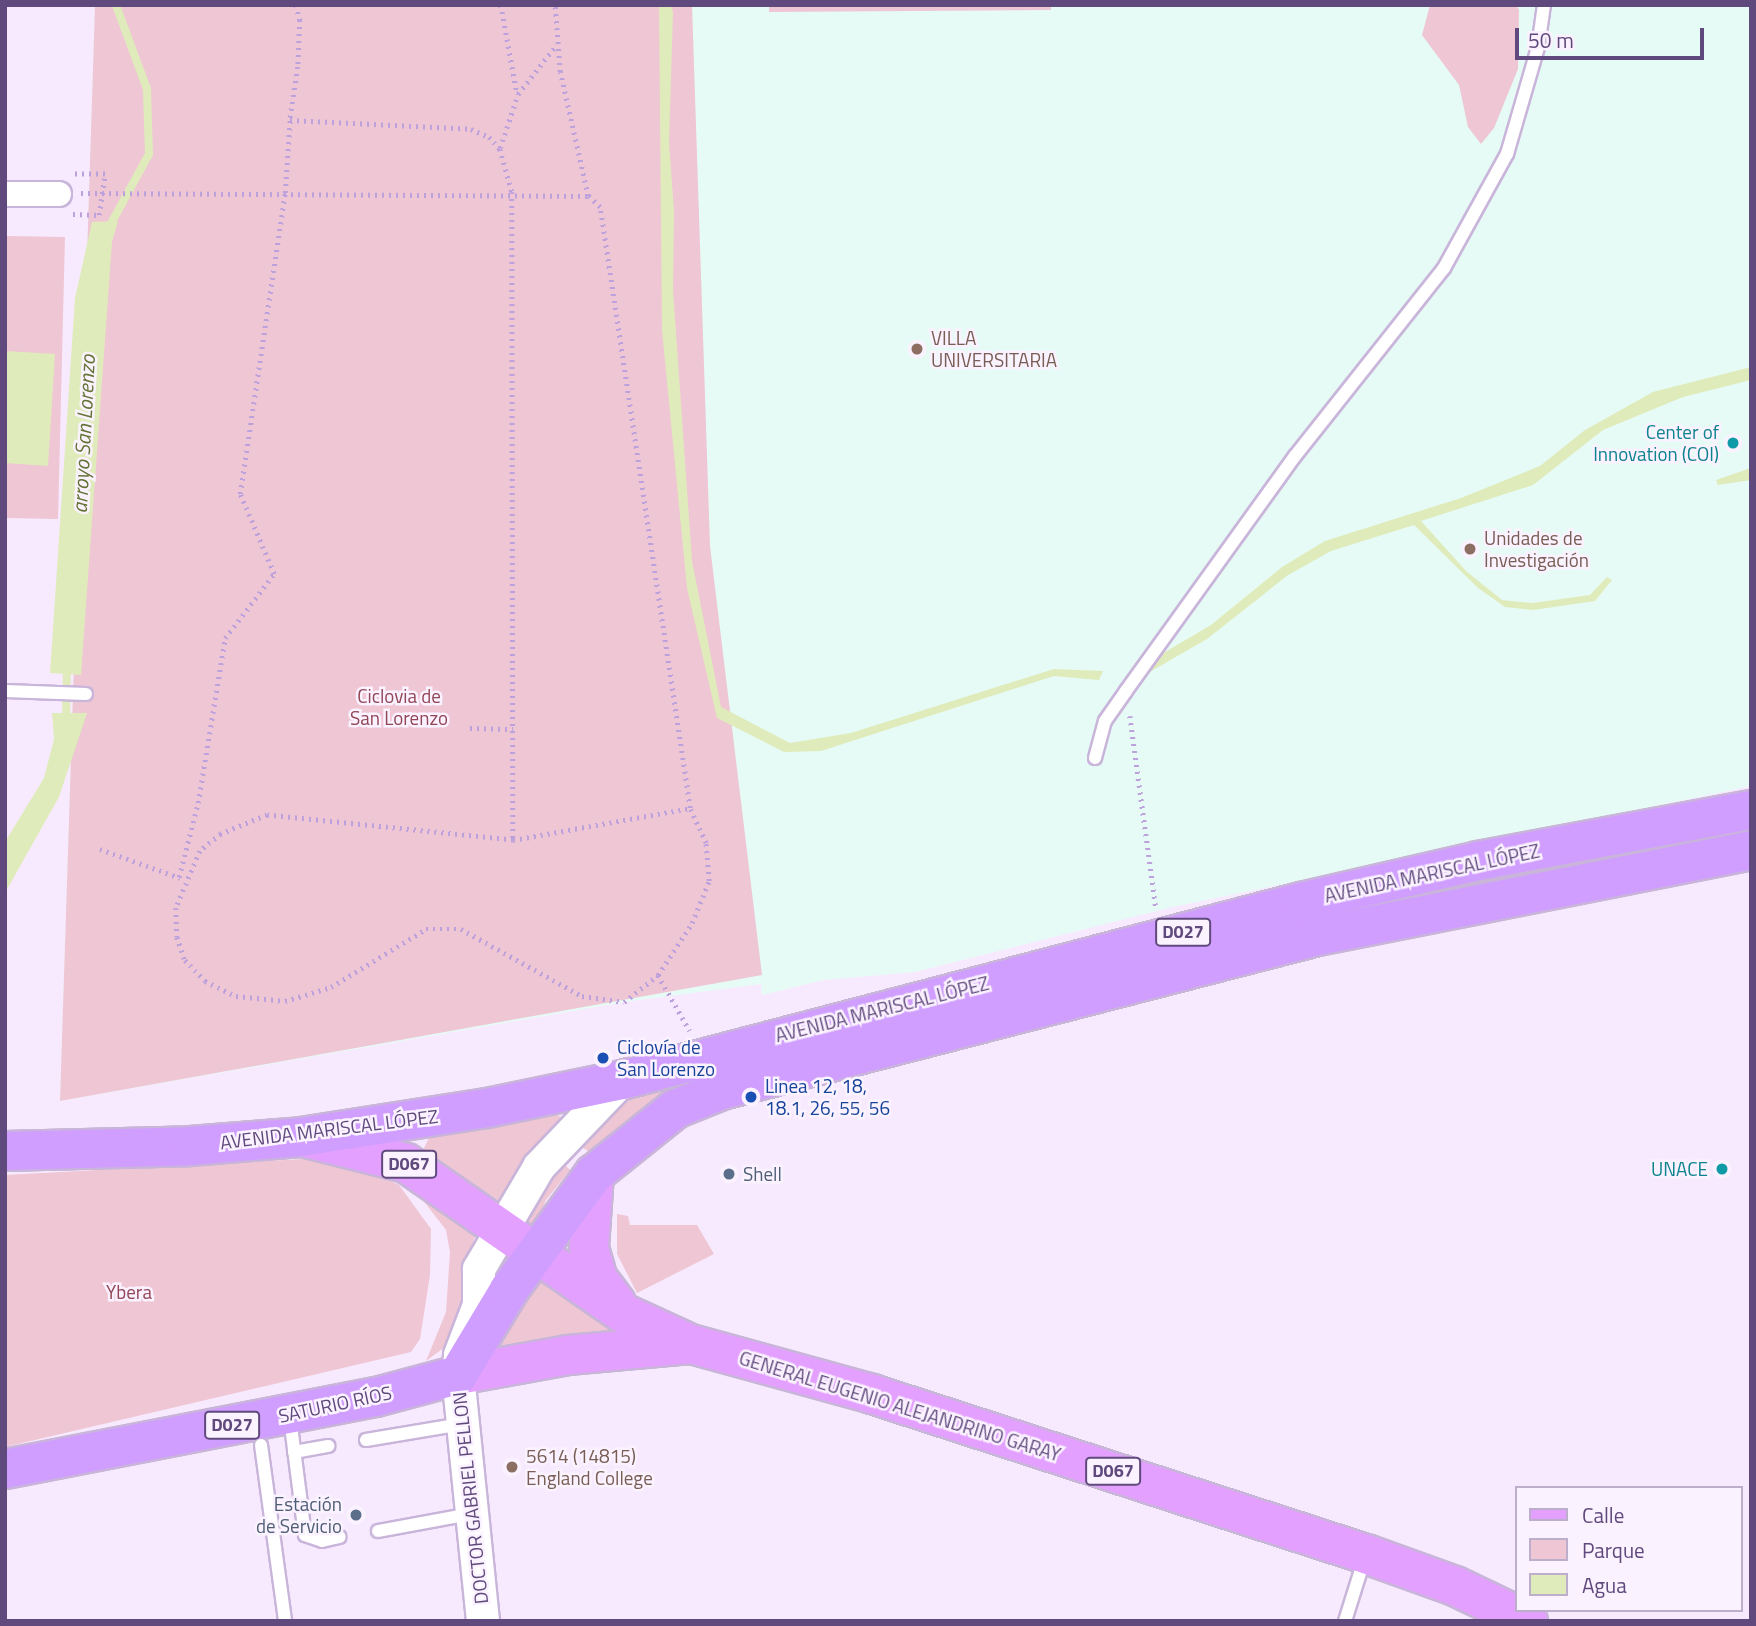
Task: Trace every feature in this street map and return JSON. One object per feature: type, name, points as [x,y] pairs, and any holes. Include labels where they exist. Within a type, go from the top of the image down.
[{"type":"highway","name":"AVENIDA MARISCAL LÓPEZ","points":[[5,1151],[190,1146],[301,1137],[486,1108],[622,1080],[699,1056],[1301,901],[1478,861],[1751,810]]},
{"type":"highway","name":"AVENIDA MARISCAL LÓPEZ","points":[[536,1251],[581,1155],[675,1109],[722,1090],[1318,936],[1751,850]]},
{"type":"highway","name":"D027","points":[[458,1375],[536,1251]]},
{"type":"highway","name":"SATURIO RÍOS","points":[[5,1469],[289,1414],[458,1375]]},
{"type":"main road","name":"D067","points":[[301,1137],[386,1154],[406,1163],[501,1226],[623,1313],[691,1344]]},
{"type":"main road","points":[[581,1155],[589,1248],[598,1279],[623,1313]]},
{"type":"main road","name":"GENERAL EUGENIO ALEJANDRINO GARAY","points":[[458,1375],[568,1355],[691,1344],[872,1394],[1366,1553],[1455,1586],[1528,1621]]},
{"type":"street","points":[[5,194],[59,194]]},
{"type":"street","name":"DOCTOR GABRIEL PELLON","points":[[483,1621],[458,1375],[460,1355],[479,1305],[479,1269],[501,1226],[539,1167],[581,1155],[622,1080]]},
{"type":"lane","points":[[1095,758],[1105,721],[1126,691],[1295,456],[1444,268],[1507,153],[1538,47],[1544,5]]},
{"type":"lane","points":[[5,691],[51,691],[86,695]]},
{"type":"lane","points":[[289,1414],[305,1535],[322,1541],[340,1537]]},
{"type":"lane","points":[[366,1440],[463,1424]]},
{"type":"lane","points":[[261,1445],[285,1621]]},
{"type":"lane","points":[[294,1452],[328,1446]]},
{"type":"lane","points":[[378,1531],[471,1513]]},
{"type":"lane","points":[[1345,1621],[1366,1553]]},
{"type":"path","points":[[59,194],[156,194],[285,193],[512,192],[588,196],[600,206],[690,808],[705,843],[709,881],[692,923],[658,975],[624,1002],[601,1001],[547,981],[493,943],[461,929],[426,929],[331,987],[285,1001],[236,996],[205,981],[185,960],[177,937],[176,908],[198,803],[225,638],[274,573],[240,494],[285,193],[290,120],[298,67],[300,20],[296,5]]},
{"type":"path","points":[[501,5],[518,94]]},
{"type":"path","points":[[555,5],[558,44],[588,196]]},
{"type":"path","points":[[500,149],[518,94],[558,44]]},
{"type":"path","points":[[290,120],[471,129],[489,137],[500,149],[512,192],[513,840]]},
{"type":"path","points":[[1126,691],[1158,920]]},
{"type":"path","points":[[470,728],[513,729]]},
{"type":"path","points":[[181,878],[200,851],[221,834],[267,814],[513,840],[690,808]]},
{"type":"path","points":[[100,849],[181,878]]},
{"type":"path","points":[[658,975],[684,1017],[699,1056]]},
{"type":"shaded area","name":"VILLA UNIVERSITARIA","points":[[95,5],[1751,5],[1751,786],[1173,907],[915,972],[824,980],[762,995],[761,984],[624,1002],[60,1101]]},
{"type":"green space","name":"Ciclovia de San Lorenzo","points":[[95,5],[692,5],[710,546],[762,975],[60,1101]]},
{"type":"green space","points":[[769,5],[1051,5],[1051,10],[769,12]]},
{"type":"green space","points":[[1430,5],[1516,5],[1519,10],[1518,69],[1494,128],[1481,144],[1468,127],[1459,85],[1422,35]]},
{"type":"green space","points":[[5,236],[65,237],[58,519],[5,518]]},
{"type":"green space","points":[[1751,824],[1751,834],[1085,981],[592,1154],[582,1147],[611,1113],[643,1091],[1498,872]]},
{"type":"green space","points":[[557,1115],[565,1119],[502,1203],[423,1150],[429,1138]]},
{"type":"green space","name":"Ybera","points":[[303,1159],[352,1162],[399,1185],[431,1229],[430,1275],[420,1339],[411,1352],[5,1447],[5,1175]]},
{"type":"green space","points":[[562,1162],[570,1170],[546,1200],[534,1228],[520,1219]]},
{"type":"green space","points":[[419,1195],[477,1232],[462,1271],[467,1307],[449,1344],[426,1361],[446,1312],[450,1252],[446,1230]]},
{"type":"green space","points":[[617,1214],[628,1216],[630,1225],[697,1225],[714,1254],[637,1293],[617,1254]]},
{"type":"green space","points":[[540,1283],[547,1284],[620,1332],[503,1348],[498,1343],[499,1331]]},
{"type":"water","points":[[659,5],[671,5],[673,12],[669,143],[674,211],[673,290],[692,561],[721,707],[790,743],[851,733],[1054,669],[1103,671],[1099,680],[1054,676],[821,751],[784,752],[717,718],[687,588],[662,330]]},
{"type":"water","points":[[118,221],[112,242],[81,675],[50,673],[75,298],[92,222]]},
{"type":"water","points":[[5,351],[55,354],[48,466],[5,463]]},
{"type":"water","points":[[1751,367],[1751,380],[1683,397],[1603,430],[1533,485],[1421,521],[1466,571],[1502,600],[1532,603],[1590,595],[1607,577],[1612,580],[1595,601],[1533,610],[1505,607],[1478,588],[1414,525],[1331,551],[1288,575],[1207,639],[1127,685],[1126,675],[1211,625],[1282,567],[1325,541],[1461,498],[1540,466],[1585,430],[1653,392]]},
{"type":"water","points":[[1751,468],[1751,480],[1718,485],[1716,480]]},
{"type":"water","points":[[52,713],[87,713],[59,797],[5,893],[5,842],[44,778],[54,739]]},
{"type":"waterway","name":"arroyo San Lorenzo","points":[[107,231],[149,154],[147,89],[116,5]]},
{"type":"waterway","name":"arroyo San Lorenzo","points":[[66,724],[67,663]]},
{"type":"place","name":"VILLA UNIVERSITARIA","points":[[917,349]]},
{"type":"place","name":"Center of Innovation (COI)","points":[[1733,443]]},
{"type":"place","name":"Unidades de Investigación","points":[[1470,549]]},
{"type":"place","name":"Ciclovía de San Lorenzo","points":[[603,1058]]},
{"type":"place","name":"Linea 12, 18, 18.1, 26, 55, 56","points":[[751,1097]]},
{"type":"place","name":"UNACE","points":[[1722,1169]]},
{"type":"place","name":"Shell","points":[[729,1174]]},
{"type":"place","name":"5614 (14815) England College","points":[[512,1467]]},
{"type":"place","name":"Estación de Servicio","points":[[356,1515]]}]
